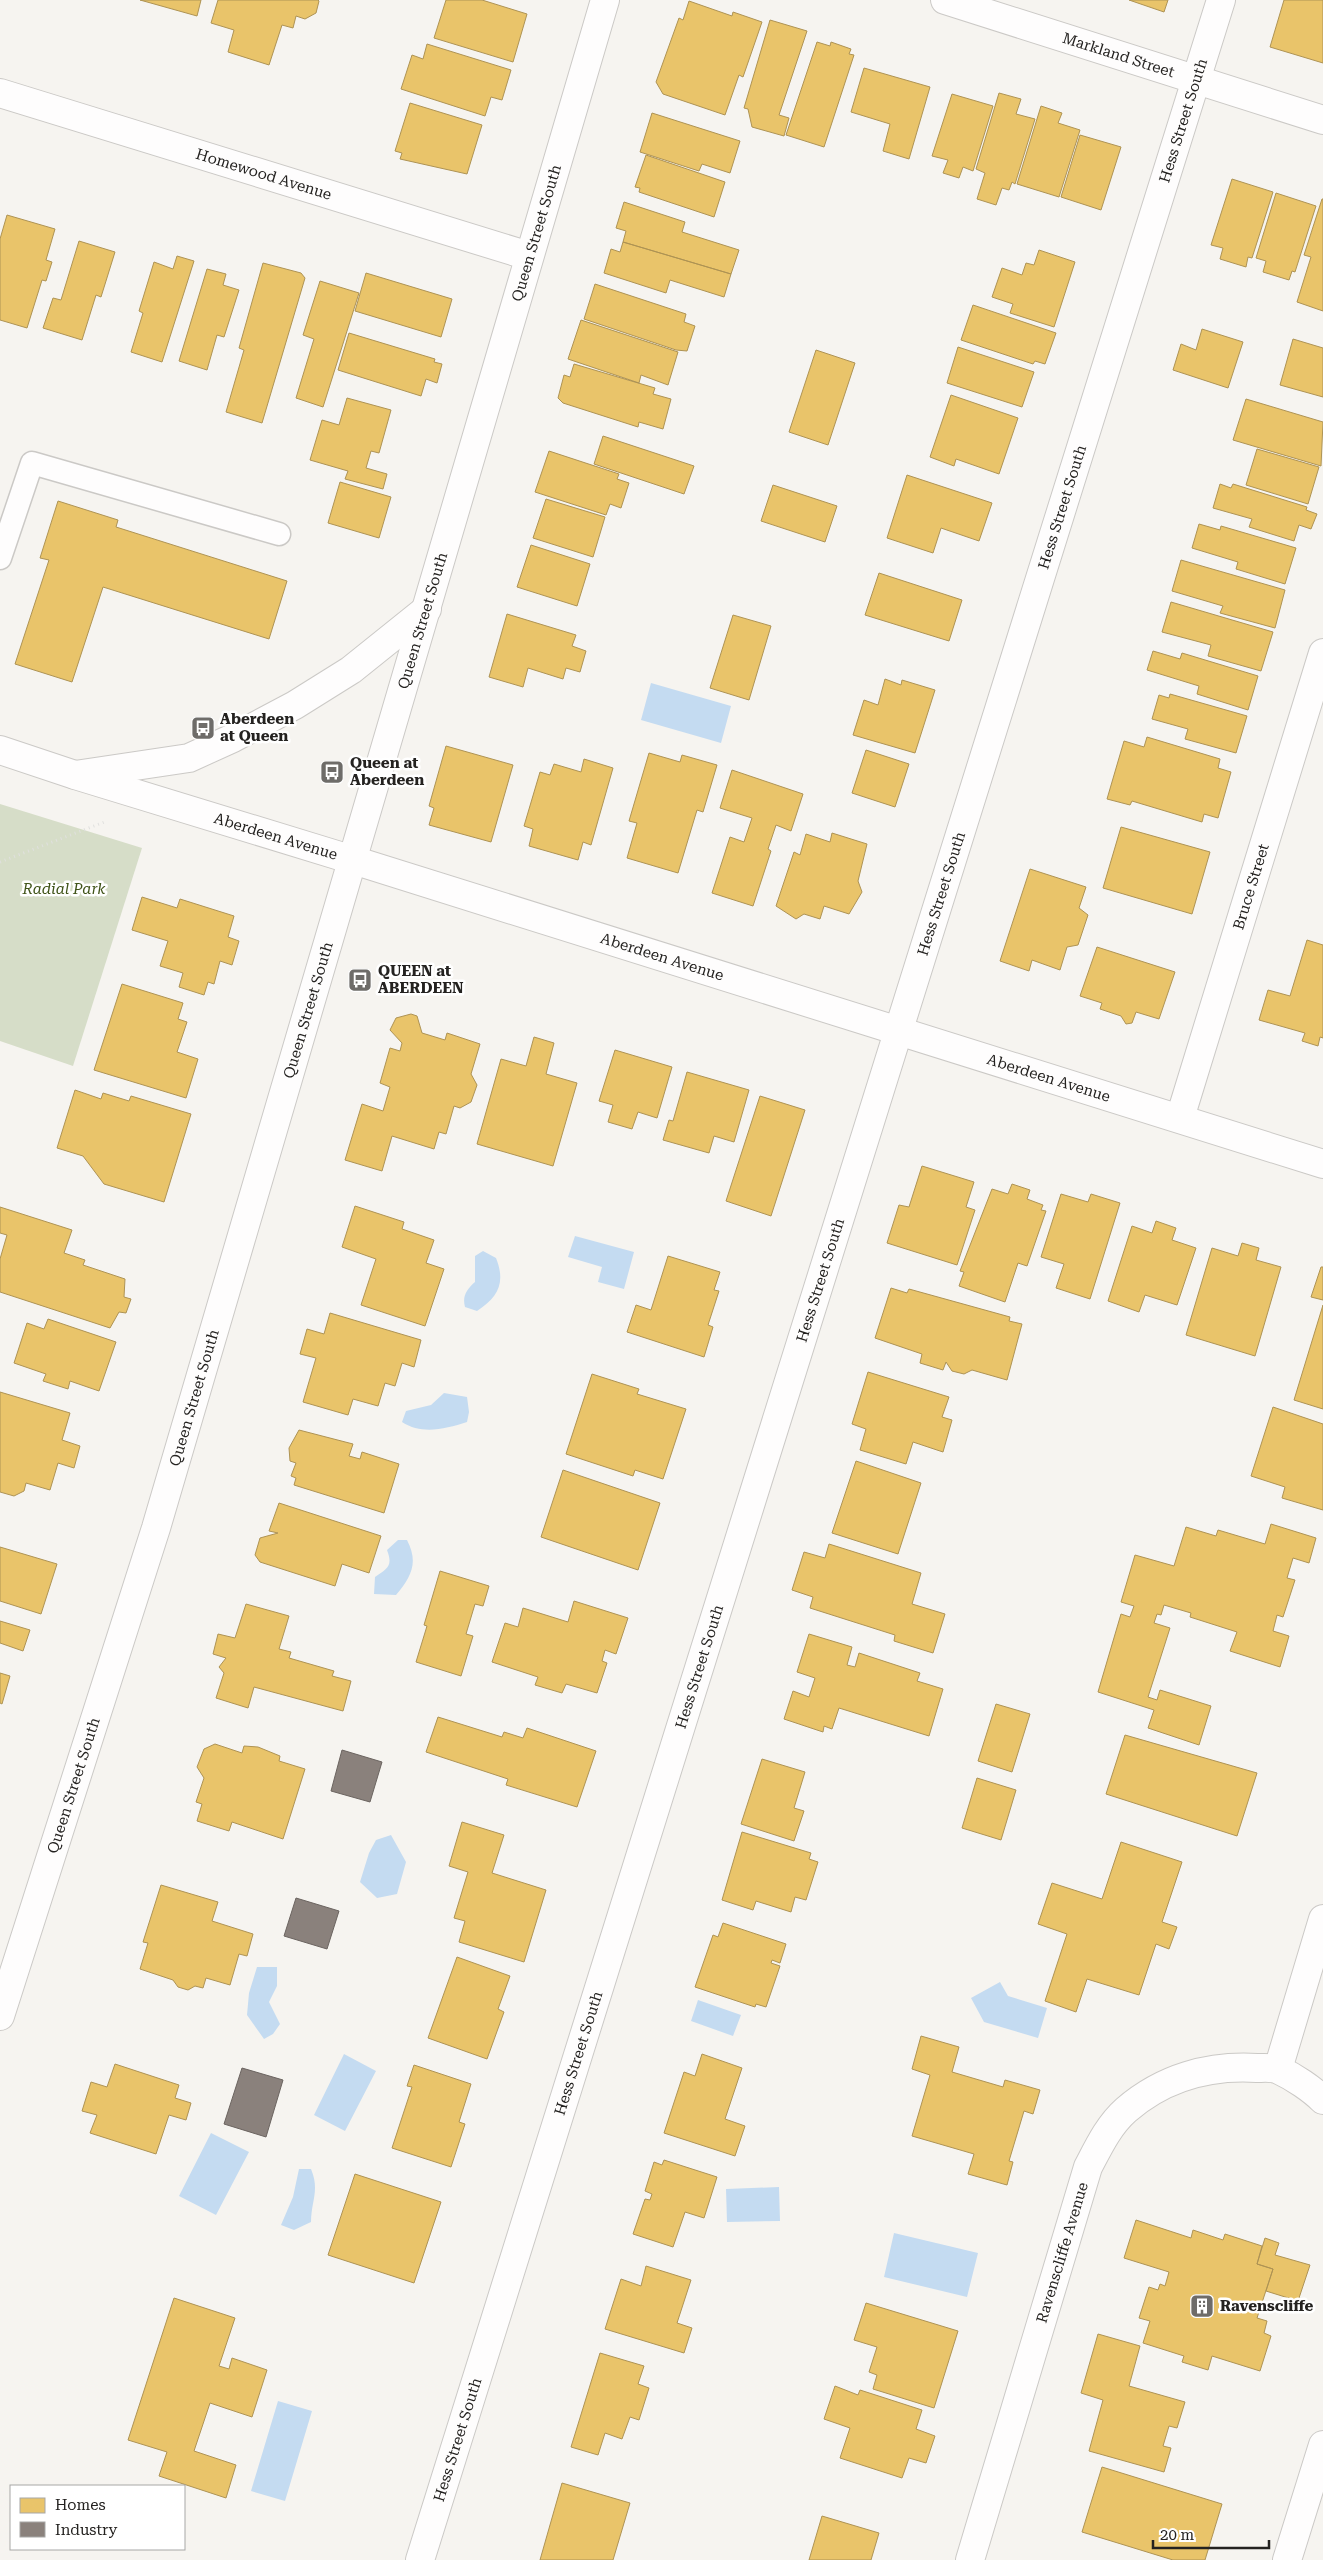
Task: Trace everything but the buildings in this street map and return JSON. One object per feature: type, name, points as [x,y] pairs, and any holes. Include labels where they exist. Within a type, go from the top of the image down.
[{"type":"street","name":"Queen Street South","points":[[0,2016],[156,1528],[605,0]]},
{"type":"street","name":"Markland Street","points":[[945,0],[1196,78],[1323,120]]},
{"type":"street","name":"Hess Street South","points":[[420,2560],[1221,0]]},
{"type":"street","name":"Homewood Avenue","points":[[0,92],[529,256]]},
{"type":"street","points":[[75,775],[189,758],[233,738],[295,705],[351,670],[427,610]]},
{"type":"street","name":"Bruce Street","points":[[1180,1118],[1323,653]]},
{"type":"street","name":"Aberdeen Avenue","points":[[0,750],[75,775],[900,1030],[1323,1164]]},
{"type":"street","points":[[1278,2069],[1323,1919]]},
{"type":"street","name":"Ravenscliffe Avenue","points":[[970,2560],[1088,2166],[1105,2135],[1125,2111],[1152,2091],[1187,2074],[1238,2067],[1278,2069],[1317,2094],[1323,2100]]},
{"type":"street","points":[[1287,2560],[1323,2445]]},
{"type":"lane","points":[[0,558],[32,463],[279,534]]},
{"type":"path","points":[[0,862],[110,820]]},
{"type":"green space","name":"Radial Park","points":[[0,804],[142,848],[73,1066],[0,1041]]},
{"type":"water","points":[[651,683],[731,706],[721,743],[641,720]]},
{"type":"water","points":[[575,1236],[634,1252],[624,1289],[598,1282],[602,1267],[568,1257]]},
{"type":"water","points":[[483,1251],[496,1258],[500,1282],[495,1295],[477,1311],[465,1307],[464,1299],[468,1290],[475,1282],[475,1256]]},
{"type":"water","points":[[444,1393],[467,1397],[469,1412],[467,1422],[442,1429],[426,1430],[402,1422],[406,1411],[431,1405]]},
{"type":"water","points":[[398,1540],[407,1540],[411,1548],[413,1563],[409,1576],[396,1595],[374,1594],[375,1577],[389,1563],[387,1550]]},
{"type":"water","points":[[391,1835],[406,1862],[397,1894],[377,1898],[360,1882],[369,1853],[376,1840]]},
{"type":"water","points":[[257,1967],[277,1967],[277,1986],[269,2002],[280,2024],[273,2034],[264,2039],[247,2015],[249,1993]]},
{"type":"water","points":[[1000,1982],[1008,1996],[1047,2008],[1038,2038],[984,2022],[971,1998]]},
{"type":"water","points":[[698,2000],[741,2015],[733,2036],[691,2021]]},
{"type":"water","points":[[344,2054],[376,2071],[345,2131],[314,2115]]},
{"type":"water","points":[[211,2133],[249,2152],[216,2215],[179,2196]]},
{"type":"water","points":[[299,2169],[311,2169],[315,2190],[311,2222],[294,2230],[281,2225],[293,2197]]},
{"type":"water","points":[[779,2187],[780,2221],[727,2222],[726,2189]]},
{"type":"water","points":[[894,2233],[978,2253],[967,2297],[884,2277]]},
{"type":"water","points":[[278,2401],[312,2411],[285,2501],[251,2491]]},
{"type":"place","name":"Aberdeen at Queen","points":[[203,728]]},
{"type":"place","name":"Queen at Aberdeen","points":[[332,772]]},
{"type":"place","name":"QUEEN at ABERDEEN","points":[[360,980]]},
{"type":"place","name":"Ravenscliffe","points":[[1202,2306]]}]
